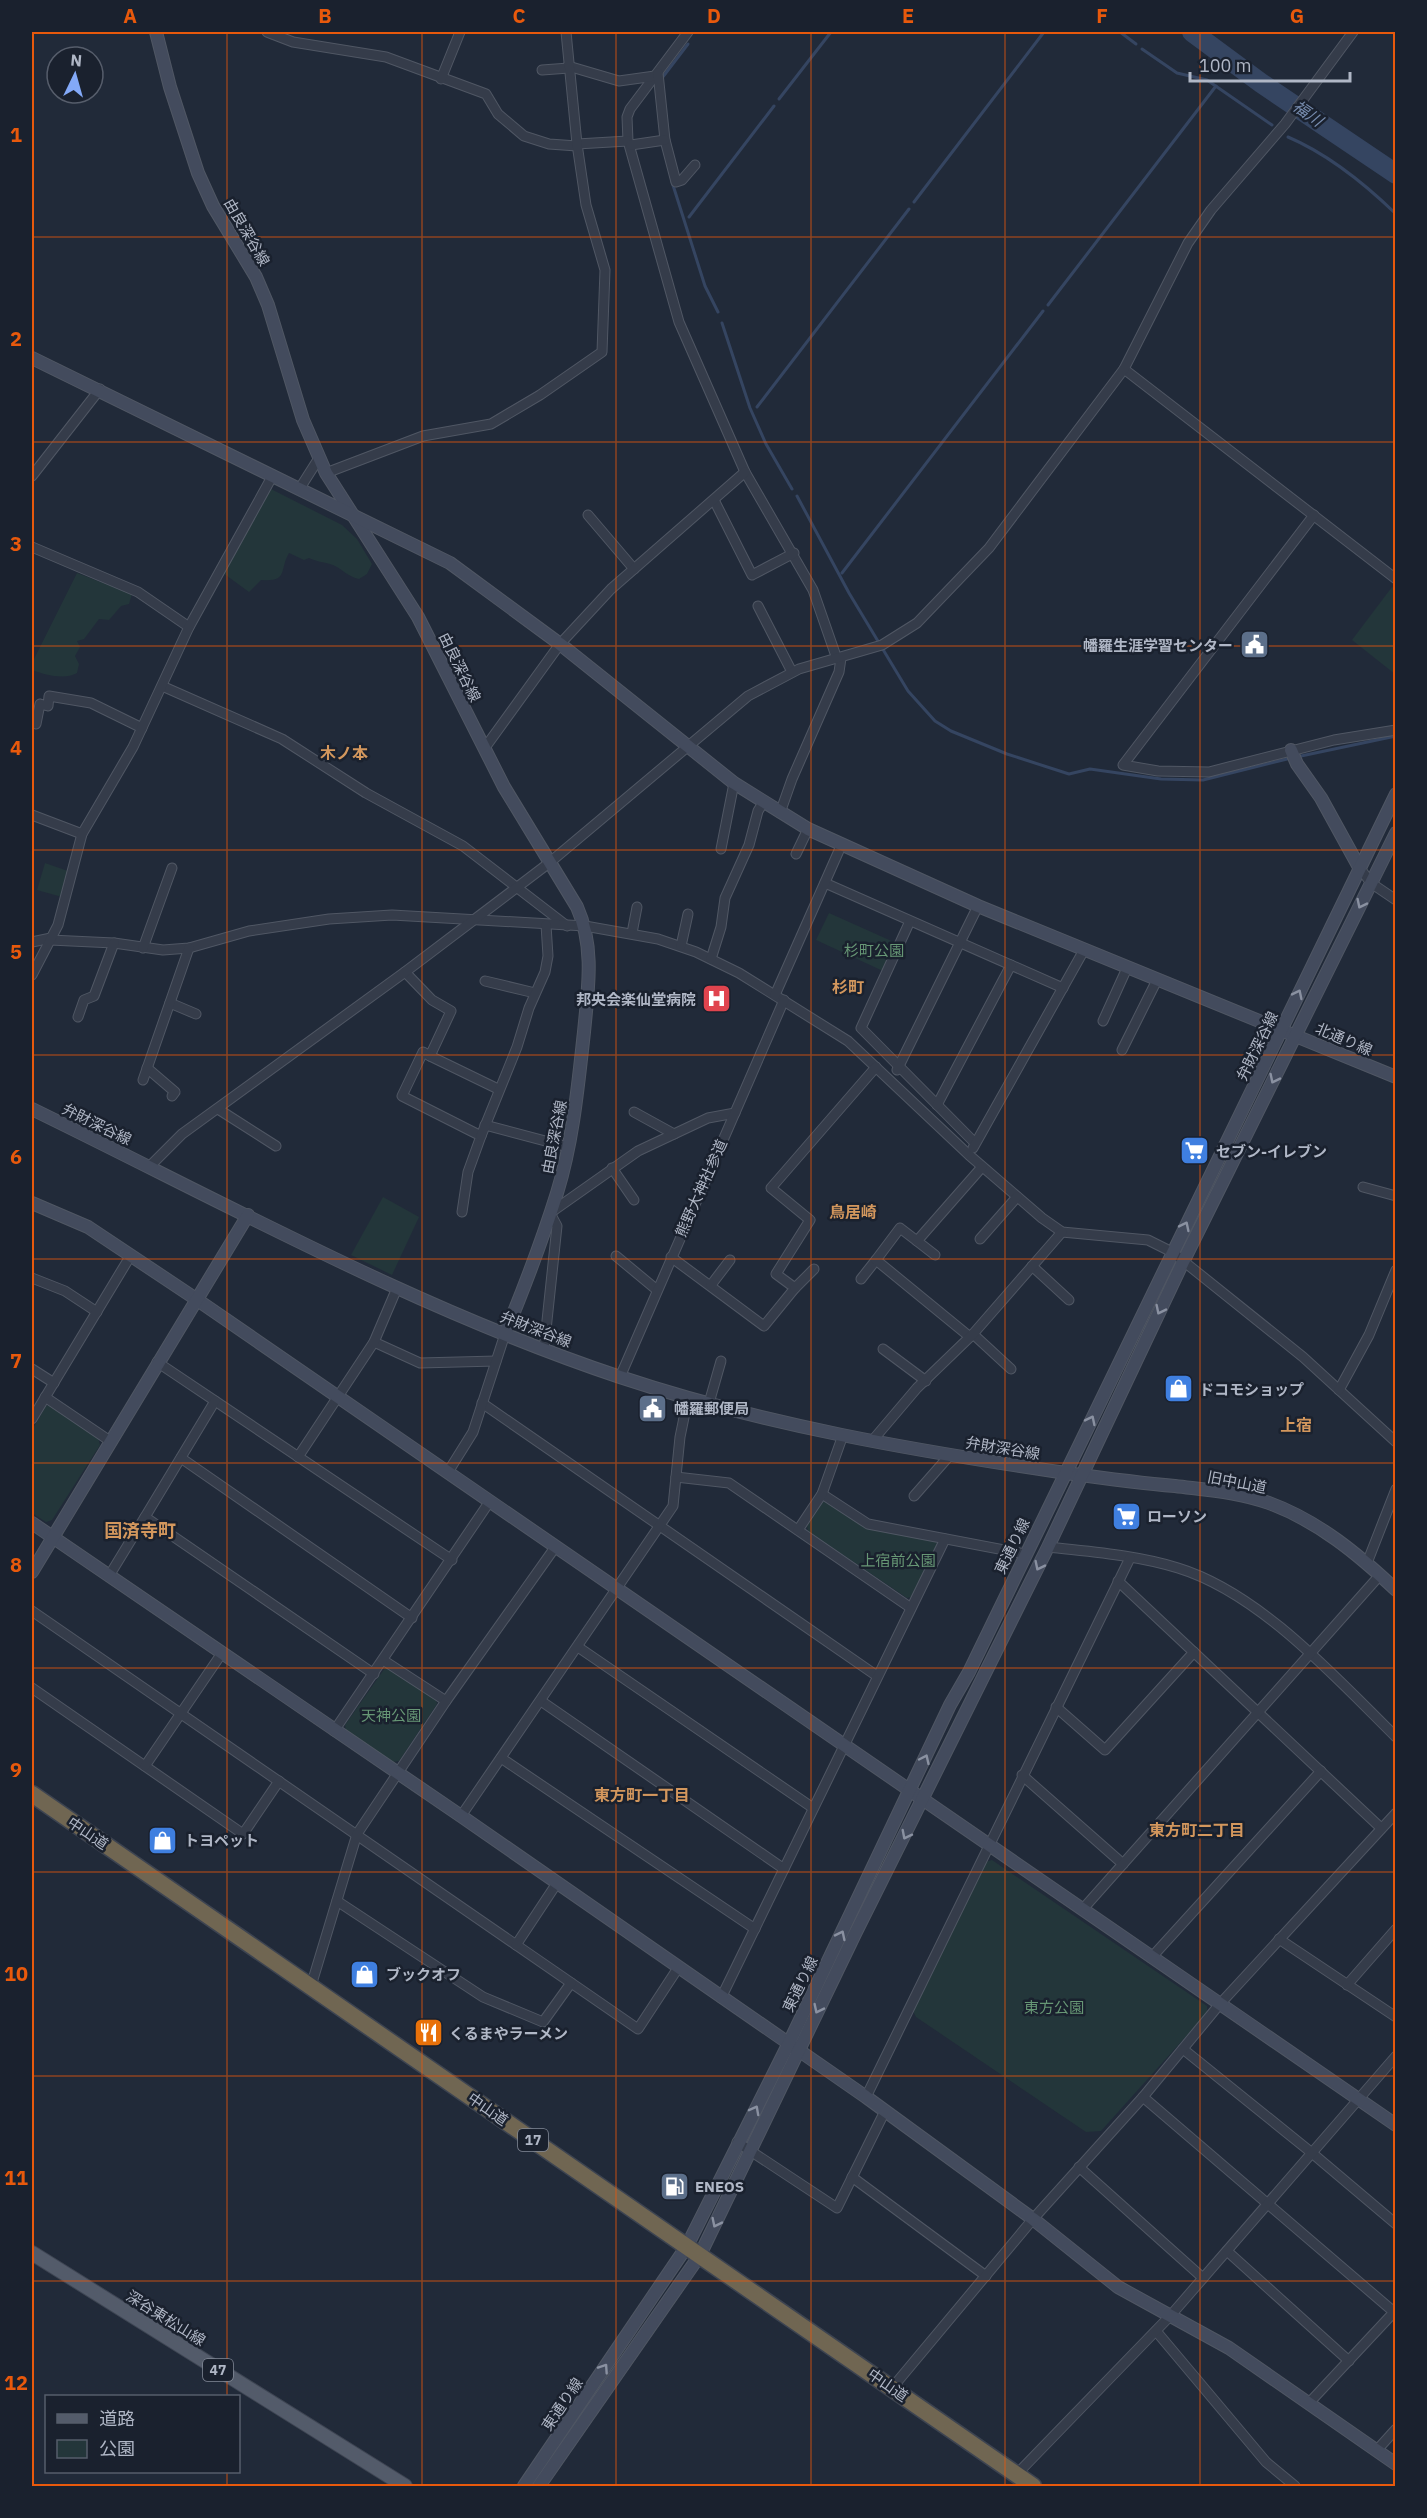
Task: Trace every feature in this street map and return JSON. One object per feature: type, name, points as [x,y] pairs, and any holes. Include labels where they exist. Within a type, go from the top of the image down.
[{"type":"highway","name":"中山道","points":[[32,1794],[1033,2487]]},
{"type":"main road","name":"深谷東松山線","points":[[32,2253],[405,2487]]},
{"type":"street","name":"由良深谷線","points":[[156,32],[170,87],[198,172],[213,206],[256,277],[268,305],[303,420],[326,473],[418,617],[484,749],[549,863],[577,907],[585,926],[589,978],[577,1098],[568,1147],[550,1213],[505,1334]]},
{"type":"street","points":[[267,32],[293,42],[386,57],[486,94],[498,114],[524,136],[549,144],[577,145],[665,140]]},
{"type":"street","points":[[441,79],[460,32]]},
{"type":"street","points":[[326,473],[423,436],[491,424],[540,395],[602,352],[605,270],[586,205],[577,145],[566,32]]},
{"type":"street","points":[[688,32],[630,109],[627,117],[629,143],[652,233],[679,322],[744,472],[794,553],[813,590],[839,659],[839,672],[792,779],[780,813]]},
{"type":"street","points":[[149,1167],[182,1134],[405,972],[549,863],[748,696],[792,672],[882,645],[906,631],[964,576],[1012,518],[1124,369],[1188,243],[1211,210],[1285,124],[1353,32]]},
{"type":"street","points":[[542,70],[569,67],[619,81],[656,74]]},
{"type":"street","points":[[656,74],[665,140],[676,182],[682,180],[695,165]]},
{"type":"street","name":"北通り線","points":[[32,358],[100,389],[450,563],[560,644],[686,747],[734,783],[808,829],[841,846],[978,906],[1395,1077]]},
{"type":"street","points":[[1124,369],[1395,579]]},
{"type":"street","points":[[32,476],[100,389]]},
{"type":"street","points":[[300,488],[319,458]]},
{"type":"street","points":[[484,749],[560,644],[634,569],[744,472]]},
{"type":"street","points":[[32,975],[58,925],[82,834],[142,728],[189,627],[273,475]]},
{"type":"street","points":[[714,500],[752,575],[794,553]]},
{"type":"street","points":[[588,515],[634,569]]},
{"type":"street","points":[[1314,515],[1123,765],[1158,771],[1209,772],[1334,740],[1395,730]]},
{"type":"street","points":[[32,547],[138,592],[189,627]]},
{"type":"street","points":[[758,606],[792,672]]},
{"type":"street","points":[[162,686],[282,739],[366,793],[463,846],[567,926]]},
{"type":"street","points":[[32,723],[36,724],[40,704],[48,706],[49,696],[91,703],[142,728]]},
{"type":"street","points":[[1291,750],[1359,867],[1371,883],[1395,900]]},
{"type":"street","points":[[721,849],[734,783]]},
{"type":"street","name":"弁財深谷線","points":[[1065,1473],[1395,794]]},
{"type":"street","points":[[711,959],[721,927],[720,897],[749,845],[758,811],[763,802]]},
{"type":"street","points":[[32,815],[82,834]]},
{"type":"street","points":[[796,854],[808,829]]},
{"type":"street","name":"弁財深谷線","points":[[32,1109],[397,1288],[544,1350],[620,1377],[688,1398],[843,1435],[950,1455],[1082,1475],[1183,1262],[1395,833]]},
{"type":"street","points":[[775,995],[841,846]]},
{"type":"street","points":[[143,948],[171,868]]},
{"type":"street","points":[[825,883],[1062,988]]},
{"type":"street","points":[[892,1081],[978,906]]},
{"type":"street","points":[[632,933],[636,907]]},
{"type":"street","points":[[681,946],[688,914]]},
{"type":"street","points":[[32,942],[51,939],[114,943],[163,950],[189,948],[243,932],[360,915],[427,916],[585,926],[632,933],[681,946],[711,959],[784,1000],[848,1041],[982,1167],[1062,1232],[1148,1240],[1172,1252],[1296,1351],[1395,1442]]},
{"type":"street","points":[[910,921],[861,1028],[975,1143]]},
{"type":"street","points":[[462,1212],[468,1172],[498,1089],[517,1047],[524,1019],[545,972],[548,956],[546,925]]},
{"type":"street","points":[[78,1017],[84,1000],[94,996],[114,943]]},
{"type":"street","points":[[143,1080],[189,948]]},
{"type":"street","points":[[969,1155],[1084,950]]},
{"type":"street","points":[[937,1105],[1011,965]]},
{"type":"street","points":[[1103,1021],[1127,968]]},
{"type":"street","points":[[405,972],[432,1000],[451,1011],[430,1056]]},
{"type":"street","points":[[1122,1050],[1157,980]]},
{"type":"street","points":[[485,981],[535,993]]},
{"type":"street","name":"熊野大神社参道","points":[[620,1377],[784,1000]]},
{"type":"street","points":[[170,1003],[196,1014]]},
{"type":"street","points":[[481,1136],[402,1096],[423,1053],[498,1089]]},
{"type":"street","points":[[795,1288],[776,1274],[810,1220],[771,1188],[876,1067]]},
{"type":"street","points":[[147,1068],[175,1092],[172,1096]]},
{"type":"street","points":[[218,1109],[276,1146]]},
{"type":"street","points":[[634,1112],[674,1134]]},
{"type":"street","points":[[544,1350],[557,1226],[550,1213],[612,1168],[674,1134],[708,1118],[735,1113]]},
{"type":"street","points":[[485,1125],[568,1147]]},
{"type":"street","points":[[917,1241],[982,1167]]},
{"type":"street","points":[[612,1168],[634,1200]]},
{"type":"street","points":[[1363,1187],[1395,1196]]},
{"type":"street","points":[[980,1239],[1017,1197]]},
{"type":"street","points":[[32,1203],[88,1227],[131,1255],[1395,2125]]},
{"type":"street","points":[[32,1572],[248,1215]]},
{"type":"street","points":[[861,1279],[900,1228],[935,1255]]},
{"type":"street","points":[[872,1441],[926,1381],[972,1336],[1062,1232]]},
{"type":"street","points":[[32,1419],[131,1255]]},
{"type":"street","points":[[616,1256],[657,1290]]},
{"type":"street","points":[[671,1257],[764,1326],[814,1269]]},
{"type":"street","points":[[711,1285],[730,1260]]},
{"type":"street","points":[[876,1260],[1011,1369]]},
{"type":"street","points":[[1032,1266],[1069,1300]]},
{"type":"street","points":[[1339,1390],[1369,1335],[1395,1270]]},
{"type":"street","points":[[32,1278],[65,1291],[97,1312]]},
{"type":"street","points":[[298,1457],[374,1342],[397,1288]]},
{"type":"street","points":[[448,1472],[473,1432],[505,1334]]},
{"type":"street","points":[[374,1342],[420,1363],[496,1360]]},
{"type":"street","points":[[883,1349],[926,1381]]},
{"type":"street","points":[[709,1403],[721,1361]]},
{"type":"street","points":[[157,1362],[452,1560]]},
{"type":"street","points":[[32,1369],[54,1383]]},
{"type":"street","points":[[45,1397],[110,1441]]},
{"type":"street","points":[[461,1816],[661,1527],[673,1506],[680,1437],[688,1398]]},
{"type":"street","points":[[109,1575],[215,1401]]},
{"type":"street","points":[[482,1403],[877,1676]]},
{"type":"street","points":[[798,1530],[822,1494],[843,1435]]},
{"type":"street","points":[[914,1496],[950,1455]]},
{"type":"street","points":[[181,1458],[412,1618]]},
{"type":"street","name":"東通り線","points":[[539,2487],[693,2251],[751,2151],[793,2048],[910,1790],[1065,1473]]},
{"type":"street","name":"東通り線","points":[[524,2487],[693,2251],[737,2142],[793,2048],[924,1800],[1082,1475]]},
{"type":"street","name":"旧中山道","points":[[1082,1475],[1222,1492],[1258,1499],[1305,1519],[1367,1563],[1395,1590]]},
{"type":"street","points":[[676,1477],[729,1483],[911,1608]]},
{"type":"street","points":[[1367,1563],[1395,1489]]},
{"type":"street","points":[[822,1494],[868,1524],[1025,1554]]},
{"type":"street","points":[[334,1731],[490,1501]]},
{"type":"street","points":[[145,1517],[374,1674]]},
{"type":"street","points":[[32,1522],[866,2097],[1033,2219],[1111,2283],[1229,2348],[1395,2464]]},
{"type":"street","points":[[721,1998],[945,1539]]},
{"type":"street","points":[[311,1986],[357,1834],[446,1701],[556,1546]]},
{"type":"street","points":[[1048,1547],[1130,1558],[1179,1568],[1234,1593],[1311,1654],[1395,1737]]},
{"type":"street","points":[[866,2097],[1130,1558]]},
{"type":"street","points":[[1082,1910],[1380,1575]]},
{"type":"street","points":[[1118,1581],[1381,1828]]},
{"type":"street","points":[[32,1611],[638,2029],[678,1968]]},
{"type":"street","points":[[578,1647],[813,1808]]},
{"type":"street","points":[[1056,1707],[1105,1750],[1194,1652]]},
{"type":"street","points":[[145,1766],[222,1653]]},
{"type":"street","points":[[383,1660],[446,1701]]},
{"type":"street","points":[[32,1688],[243,1834],[279,1781]]},
{"type":"street","points":[[541,1701],[784,1869]]},
{"type":"street","points":[[501,1758],[755,1929]]},
{"type":"street","points":[[1151,1958],[1321,1771]]},
{"type":"street","points":[[1022,1775],[1123,1864]]},
{"type":"street","points":[[892,2388],[1033,2219],[1143,2097],[1219,2005],[1395,1813]]},
{"type":"street","points":[[516,1945],[557,1883]]},
{"type":"street","points":[[337,1901],[483,1997],[543,2022],[571,1983]]},
{"type":"street","points":[[1347,1985],[1395,1929]]},
{"type":"street","points":[[1279,1939],[1395,2018]]},
{"type":"street","points":[[1183,2049],[1312,2152],[1395,2224]]},
{"type":"street","points":[[1016,2475],[1171,2315],[1395,2056]]},
{"type":"street","points":[[1143,2097],[1267,2205],[1395,2311],[1310,2403]]},
{"type":"street","points":[[737,2142],[837,2208],[885,2111]]},
{"type":"street","points":[[1079,2167],[1203,2278]]},
{"type":"street","points":[[852,2177],[986,2276]]},
{"type":"street","points":[[1227,2251],[1349,2361]]},
{"type":"street","points":[[1156,2331],[1266,2462],[1295,2487]]},
{"type":"street","points":[[1377,2450],[1395,2429]]},
{"type":"green space","points":[[271,489],[342,525],[357,539],[372,564],[367,574],[359,579],[333,565],[309,558],[304,560],[289,553],[280,577],[261,580],[249,592],[223,573]]},
{"type":"green space","points":[[77,573],[132,594],[129,604],[121,606],[109,620],[99,619],[84,639],[77,641],[80,647],[75,656],[79,664],[77,673],[61,676],[32,670],[32,663]]},
{"type":"green space","points":[[1392,587],[1396,589],[1395,674],[1352,640]]},
{"type":"green space","points":[[45,863],[68,871],[62,897],[37,890]]},
{"type":"green space","name":"杉町公園","points":[[829,913],[896,943],[883,971],[816,940]]},
{"type":"green space","points":[[383,1197],[419,1217],[392,1275],[351,1255]]},
{"type":"green space","points":[[51,1405],[98,1437],[100,1445],[52,1520],[46,1522],[32,1513],[32,1430],[46,1406]]},
{"type":"green space","name":"上宿前公園","points":[[823,1502],[828,1502],[866,1528],[935,1540],[937,1544],[911,1597],[907,1598],[808,1531],[807,1526]]},
{"type":"green space","name":"天神公園","points":[[385,1668],[390,1668],[436,1700],[437,1704],[399,1761],[393,1762],[346,1730],[345,1725]]},
{"type":"green space","name":"東方公園","points":[[992,1860],[1207,2006],[1207,2013],[1101,2131],[1086,2132],[916,2017],[913,2011],[986,1862]]},
{"type":"waterway","points":[[779,99],[831,32]]},
{"type":"waterway","points":[[914,202],[1044,32]]},
{"type":"waterway","points":[[1120,32],[1136,44]]},
{"type":"waterway","name":"福川","points":[[1192,32],[1261,83],[1396,174]]},
{"type":"waterway","points":[[662,78],[688,44]]},
{"type":"waterway","points":[[1142,49],[1177,73],[1207,80],[1272,125]]},
{"type":"waterway","points":[[1048,305],[1216,86]]},
{"type":"waterway","points":[[689,217],[774,106]]},
{"type":"waterway","points":[[1288,137],[1317,152],[1345,171],[1396,214]]},
{"type":"waterway","points":[[672,182],[705,286],[718,312]]},
{"type":"waterway","points":[[757,407],[909,209]]},
{"type":"waterway","points":[[842,573],[1043,311]]},
{"type":"waterway","points":[[722,323],[750,408],[766,444],[792,489]]},
{"type":"waterway","points":[[797,496],[849,593],[908,691],[935,721],[951,731],[1007,754],[1069,774],[1090,769],[1161,779],[1203,780],[1287,759]]},
{"type":"waterway","points":[[1301,756],[1396,736]]},
{"type":"place","name":"幡羅生涯学習センター","points":[[1254,645]]},
{"type":"place","name":"邦央会楽仙堂病院","points":[[717,999]]},
{"type":"place","name":"セブン-イレブン","points":[[1195,1151]]},
{"type":"place","name":"ドコモショップ","points":[[1178,1389]]},
{"type":"place","name":"幡羅郵便局","points":[[653,1408]]},
{"type":"place","name":"ローソン","points":[[1126,1516]]},
{"type":"place","name":"トヨペット","points":[[163,1840]]},
{"type":"place","name":"ブックオフ","points":[[365,1974]]},
{"type":"place","name":"くるまやラーメン","points":[[428,2033]]},
{"type":"place","name":"ENEOS","points":[[674,2186]]},
{"type":"district","name":"木ノ本","points":[[344,753]]},
{"type":"district","name":"杉町","points":[[848,987]]},
{"type":"district","name":"鳥居崎","points":[[853,1212]]},
{"type":"district","name":"上宿","points":[[1296,1425]]},
{"type":"district","name":"国済寺町","points":[[140,1530]]},
{"type":"district","name":"東方町一丁目","points":[[642,1795]]},
{"type":"district","name":"東方町二丁目","points":[[1197,1830]]}]
